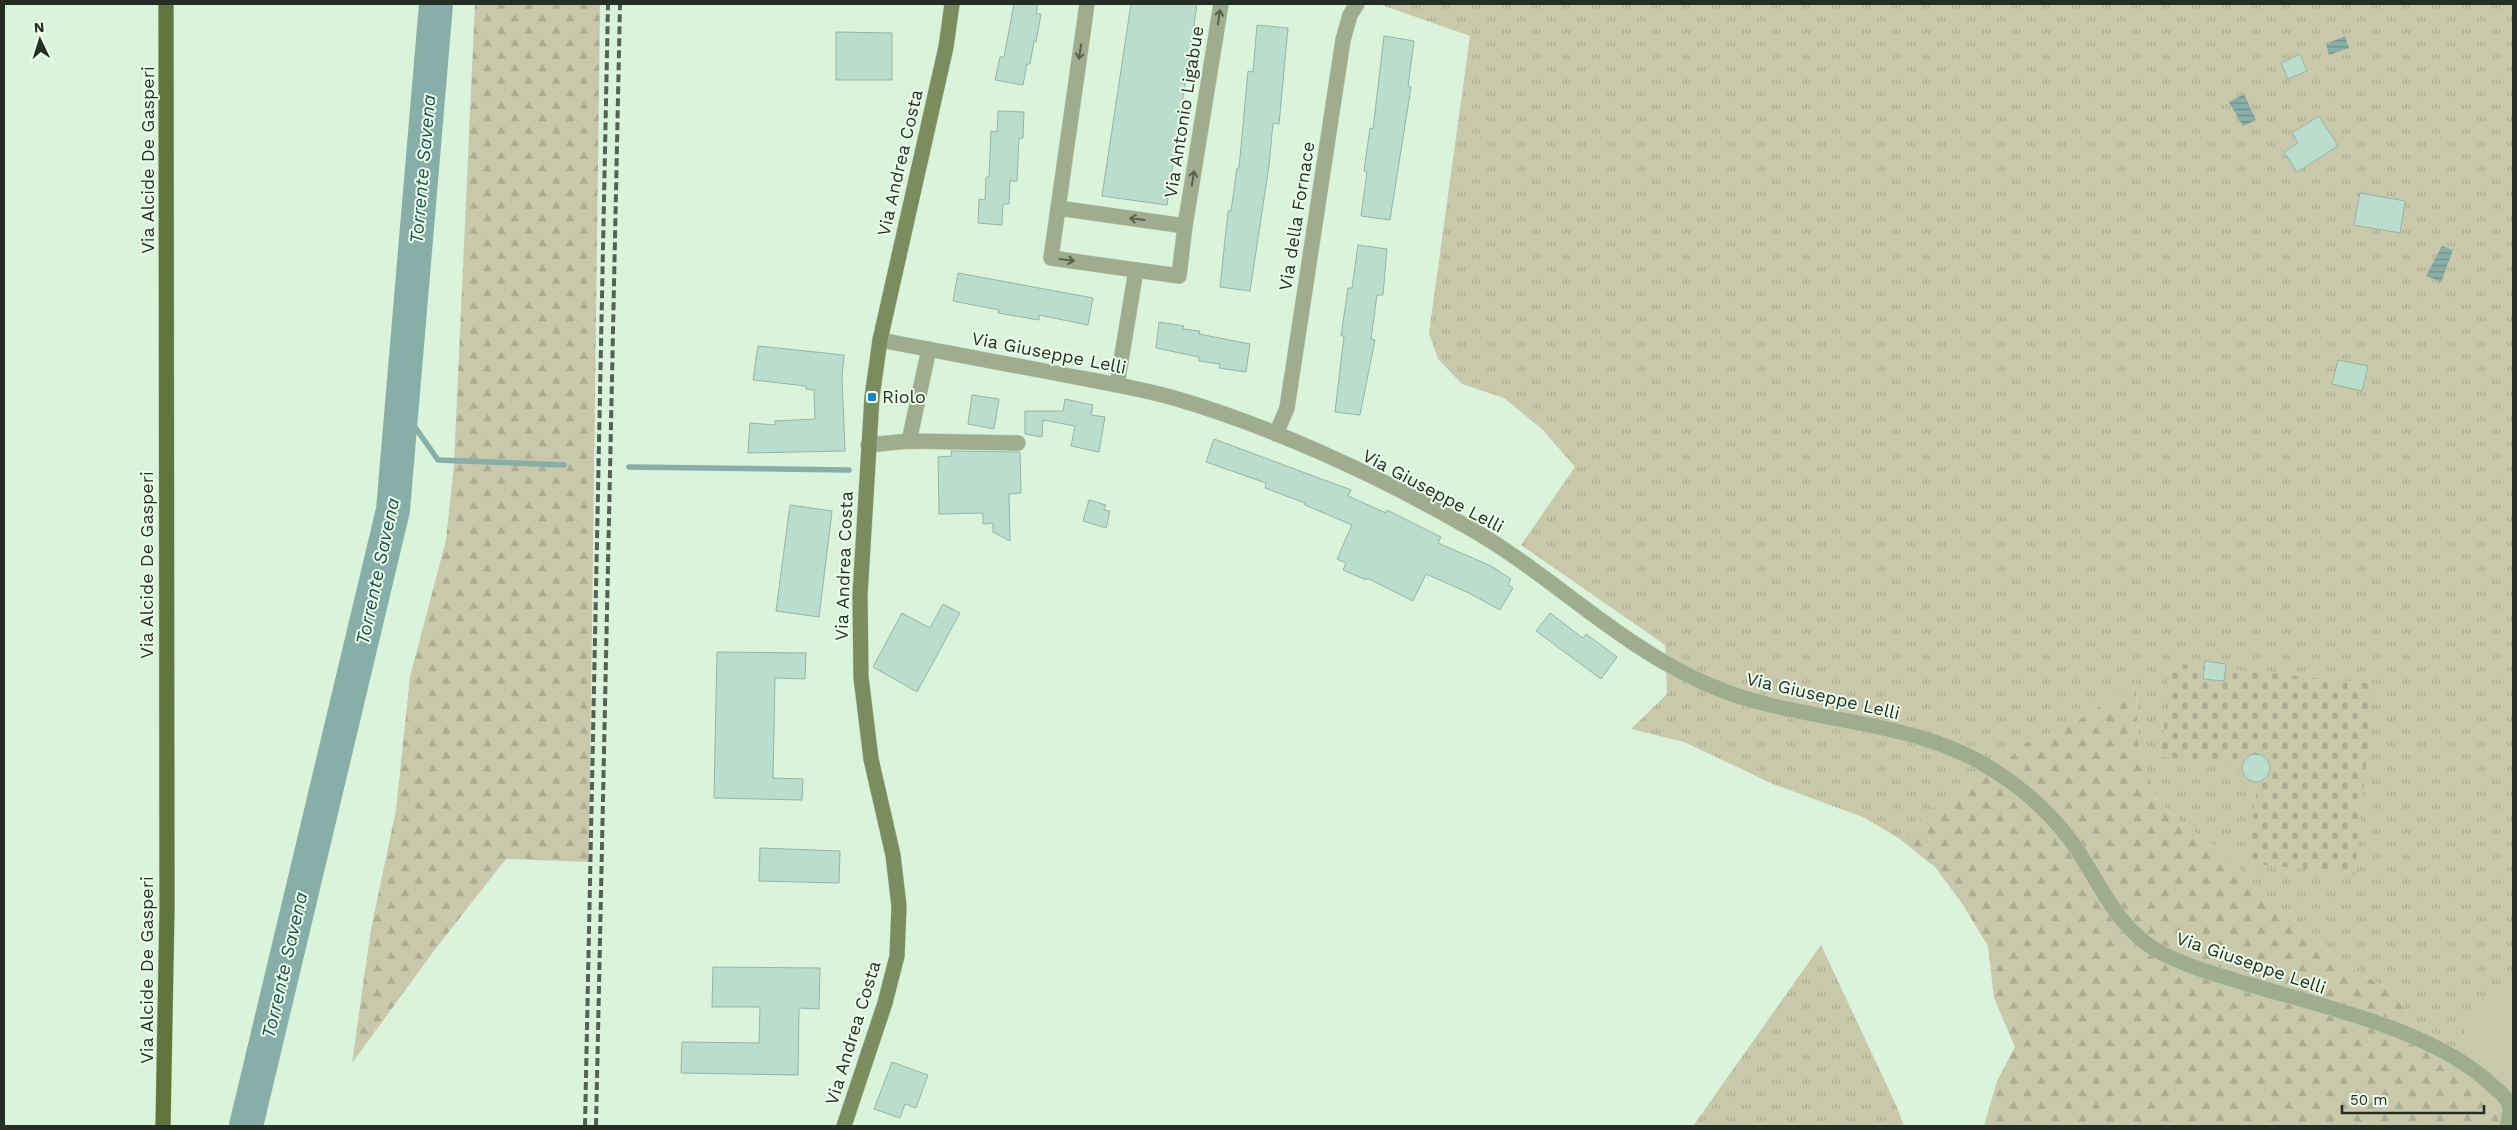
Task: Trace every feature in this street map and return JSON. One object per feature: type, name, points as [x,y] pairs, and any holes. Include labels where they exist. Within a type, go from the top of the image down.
[{"type":"main road","name":"Via Alcide De Gasperi","points":[[163,1126],[167,908],[166,4]]},
{"type":"main road","name":"Via Andrea Costa","points":[[844,1126],[885,1004],[894,966],[899,906],[894,860],[871,759],[861,676],[860,595],[868,445],[880,340],[946,47],[952,4]]},
{"type":"street","name":"Via Antonio Ligabue","points":[[1086,4],[1051,258],[1179,276],[1185,226],[1221,4]]},
{"type":"street","name":"Via della Fornace","points":[[1276,434],[1287,408],[1343,40],[1350,15],[1357,4]]},
{"type":"street","name":"Via Antonio Ligabue","points":[[1058,208],[1185,226]]},
{"type":"street","points":[[1117,385],[1136,270]]},
{"type":"street","name":"Via Giuseppe Lelli","points":[[880,340],[1117,385],[1178,400],[1276,434],[1385,484],[1468,527],[1649,652],[1707,684],[1760,703],[1882,727],[1932,740],[1968,755],[1993,769],[2024,791],[2050,814],[2076,847],[2112,908],[2130,931],[2155,949],[2207,971],[2387,1027],[2416,1038],[2473,1067],[2509,1097],[2510,1109],[2507,1126]]},
{"type":"street","points":[[909,441],[929,349]]},
{"type":"street","points":[[868,445],[909,441],[1018,443]]},
{"type":"green space","points":[[475,4],[600,4],[589,862],[506,859],[436,948],[352,1063],[371,929],[396,810],[410,677],[446,540],[454,464]]},
{"type":"green space","points":[[1379,4],[2513,4],[2513,988],[2486,997],[2447,1063],[2411,1023],[2395,993],[2341,962],[2258,889],[2226,853],[2188,828],[2156,799],[2138,743],[2136,683],[2062,731],[2025,743],[1996,771],[1937,804],[1900,839],[1865,818],[1773,784],[1684,742],[1631,729],[1667,694],[1665,645],[1521,545],[1575,467],[1543,430],[1504,398],[1462,384],[1438,359],[1429,333],[1470,36]]},
{"type":"green space","points":[[2170,663],[2374,684],[2355,874],[2247,863],[2257,789],[2248,783],[2234,764],[2161,757]]},
{"type":"green space","points":[[2136,682],[2138,743],[2156,799],[2188,828],[2226,853],[2258,889],[2341,962],[2395,993],[2411,1023],[2447,1063],[2513,1106],[2513,1126],[1984,1126],[1997,1081],[2015,1047],[1994,998],[1988,946],[1963,905],[1936,868],[1900,839],[1937,804],[1996,771],[2025,743],[2062,731]]},
{"type":"green space","points":[[1821,945],[1904,1126],[1693,1126]]},
{"type":"green space","points":[[2513,988],[2513,1106],[2497,1099],[2447,1063],[2486,997]]},
{"type":"water","points":[[2345,36],[2349,48],[2329,55],[2326,44]]},
{"type":"water","points":[[2244,94],[2256,120],[2243,126],[2229,102]]},
{"type":"water","points":[[2442,246],[2453,250],[2441,282],[2426,276]]},
{"type":"building","points":[[1014,4],[1038,4],[1036,14],[1041,14],[1036,42],[1034,41],[1030,64],[1027,64],[1023,85],[995,80],[1000,57],[1004,57]]},
{"type":"building","points":[[1131,4],[1197,4],[1167,205],[1102,196]]},
{"type":"building","points":[[1257,25],[1288,28],[1279,124],[1273,123],[1269,166],[1250,291],[1220,287],[1228,211],[1231,211],[1237,168],[1239,168],[1248,71],[1253,72]]},
{"type":"building","points":[[836,32],[892,33],[892,80],[836,80]]},
{"type":"building","points":[[1384,36],[1414,41],[1408,86],[1411,87],[1390,220],[1361,216],[1367,172],[1364,171],[1370,128],[1373,129]]},
{"type":"building","points":[[2300,54],[2307,71],[2288,79],[2281,63]]},
{"type":"building","points":[[998,111],[1024,112],[1023,138],[1019,138],[1017,181],[1010,181],[1009,204],[1003,204],[1002,225],[978,223],[979,199],[985,200],[986,177],[989,177],[991,131],[997,132]]},
{"type":"building","points":[[2319,116],[2338,146],[2297,172],[2284,152],[2298,143],[2292,133]]},
{"type":"building","points":[[2360,193],[2405,201],[2400,233],[2354,225]]},
{"type":"building","points":[[1358,245],[1387,249],[1383,295],[1377,295],[1371,339],[1375,340],[1360,415],[1335,412],[1344,336],[1341,336],[1348,288],[1352,288]]},
{"type":"building","points":[[958,273],[1093,298],[1088,325],[1039,315],[1039,320],[998,313],[999,310],[953,301]]},
{"type":"building","points":[[1159,322],[1184,326],[1183,329],[1200,331],[1199,334],[1250,344],[1246,372],[1219,368],[1220,364],[1199,361],[1199,357],[1156,348]]},
{"type":"building","points":[[758,346],[844,355],[842,378],[845,451],[748,453],[750,423],[775,425],[775,421],[815,419],[814,390],[806,389],[806,386],[753,380]]},
{"type":"building","points":[[2338,360],[2368,366],[2362,391],[2332,384]]},
{"type":"building","points":[[972,395],[999,399],[994,429],[968,424]]},
{"type":"building","points":[[1065,399],[1093,405],[1091,415],[1105,417],[1099,452],[1071,446],[1075,426],[1043,420],[1042,437],[1025,434],[1025,411],[1063,411]]},
{"type":"building","points":[[1214,439],[1351,490],[1348,496],[1386,513],[1387,510],[1441,537],[1438,543],[1491,566],[1511,579],[1508,585],[1513,588],[1500,610],[1469,593],[1426,574],[1413,601],[1367,578],[1366,580],[1343,570],[1346,563],[1337,559],[1352,525],[1305,505],[1305,503],[1265,488],[1266,483],[1206,462]]},
{"type":"building","points":[[951,451],[1020,452],[1021,493],[1009,494],[1010,541],[993,532],[993,523],[983,524],[983,513],[939,514],[938,457],[952,456]]},
{"type":"building","points":[[1089,500],[1106,505],[1104,510],[1110,511],[1106,528],[1083,521]]},
{"type":"building","points":[[790,505],[832,511],[819,617],[776,611]]},
{"type":"building","points":[[943,604],[960,613],[917,692],[873,667],[902,613],[930,628]]},
{"type":"building","points":[[1550,613],[1583,638],[1586,634],[1617,657],[1601,679],[1536,631]]},
{"type":"building","points":[[717,652],[806,653],[805,679],[775,678],[773,778],[803,779],[802,800],[714,798]]},
{"type":"building","points":[[2205,661],[2226,664],[2224,681],[2203,679]]},
{"type":"building","points":[[2256,754],[2266,758],[2270,768],[2266,778],[2256,782],[2246,778],[2242,768],[2246,758]]},
{"type":"building","points":[[760,848],[840,851],[839,883],[759,881]]},
{"type":"building","points":[[713,967],[820,968],[819,1009],[799,1008],[798,1075],[681,1073],[682,1042],[759,1043],[760,1007],[712,1007]]},
{"type":"building","points":[[892,1062],[928,1075],[916,1108],[905,1104],[900,1118],[874,1109]]},
{"type":"waterway","name":"Torrente Savena","points":[[246,1126],[393,510],[436,4]]},
{"type":"waterway","points":[[401,407],[438,460],[564,465]]},
{"type":"waterway","points":[[629,467],[849,470]]},
{"type":"railway","points":[[585,1126],[608,4]]},
{"type":"railway","points":[[596,1126],[620,4]]},
{"type":"place","name":"Riolo","points":[[872,397]]}]
